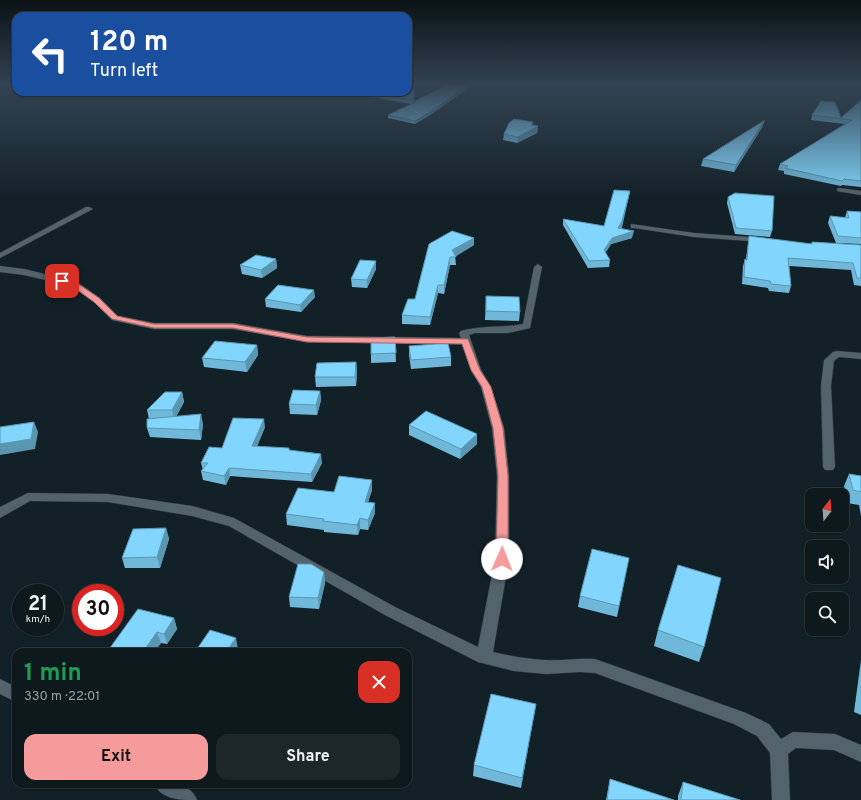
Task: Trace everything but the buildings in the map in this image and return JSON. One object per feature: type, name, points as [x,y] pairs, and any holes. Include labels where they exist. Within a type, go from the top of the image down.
[{"type":"street","points":[[839,190],[861,193]]},
{"type":"street","points":[[0,256],[89,209]]},
{"type":"street","points":[[634,226],[694,235],[770,241]]},
{"type":"street","points":[[484,657],[502,559],[503,476],[498,428],[486,387],[476,370],[465,341],[464,333],[475,330],[508,330],[527,326],[538,267]]},
{"type":"street","points":[[0,270],[24,272],[74,284],[96,300],[114,318],[154,326],[233,326],[307,339],[465,341]]},
{"type":"street","points":[[829,467],[826,386],[829,360],[837,354],[861,356]]},
{"type":"street","points":[[0,513],[28,497],[108,498],[192,511],[234,523],[390,611],[484,657],[514,664],[546,667],[580,665],[595,666],[740,718],[763,730],[779,750],[781,800]]},
{"type":"street","points":[[0,686],[12,693]]},
{"type":"street","points":[[779,750],[793,740],[835,742],[861,754]]},
{"type":"street","points":[[169,788],[188,800]]},
{"type":"route","points":[[62,281],[74,284],[96,300],[114,318],[154,326],[233,326],[307,339],[465,341],[476,370],[486,387],[498,428],[503,476],[502,559]]}]
